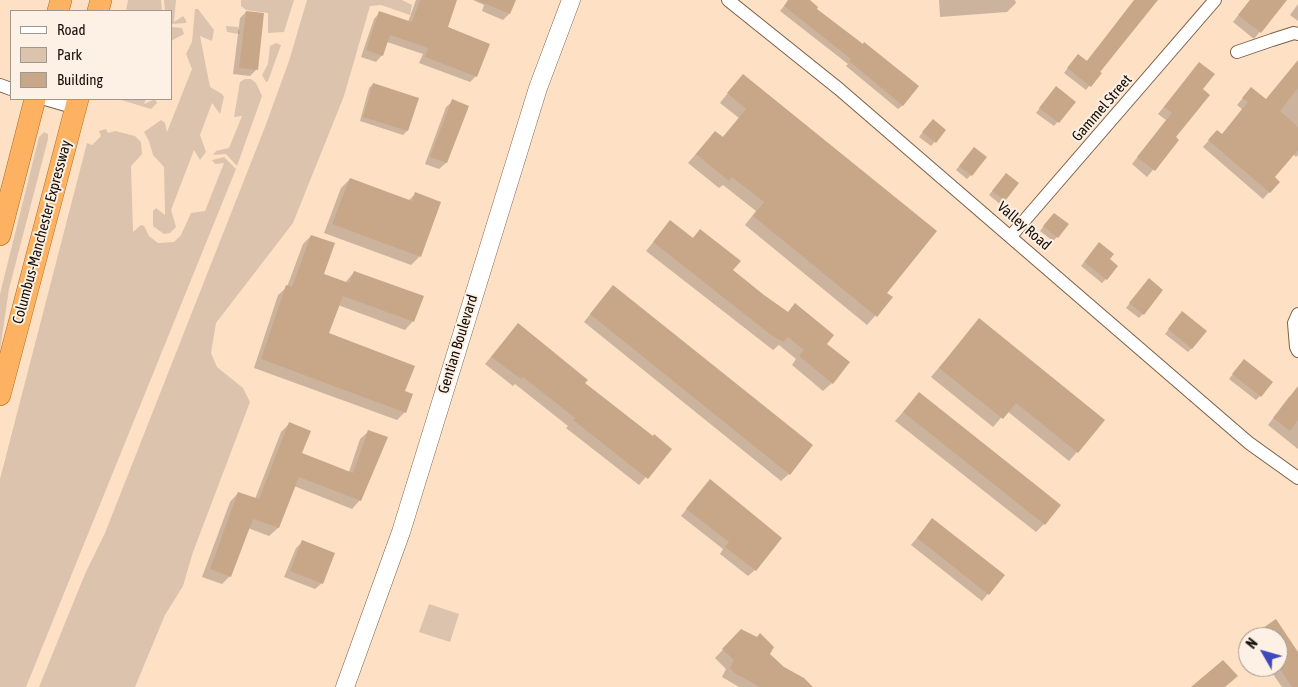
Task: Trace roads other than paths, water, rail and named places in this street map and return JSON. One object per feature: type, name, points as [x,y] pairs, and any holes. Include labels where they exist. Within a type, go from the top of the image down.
[{"type":"highway","points":[[0,236],[35,100]]},
{"type":"highway","name":"Columbus-Manchester Expressway","points":[[0,395],[77,103]]},
{"type":"main road","name":"Gentian Boulevard","points":[[344,687],[401,532],[538,88],[571,0]]},
{"type":"street","name":"Valley Road","points":[[728,0],[839,89],[1249,443],[1298,478]]},
{"type":"street","name":"Gammel Street","points":[[1011,236],[1215,0]]},
{"type":"street","points":[[1237,52],[1294,33],[1298,34]]},
{"type":"street","points":[[52,100],[77,103]]},
{"type":"street","points":[[1298,314],[1294,323],[1298,351]]}]
